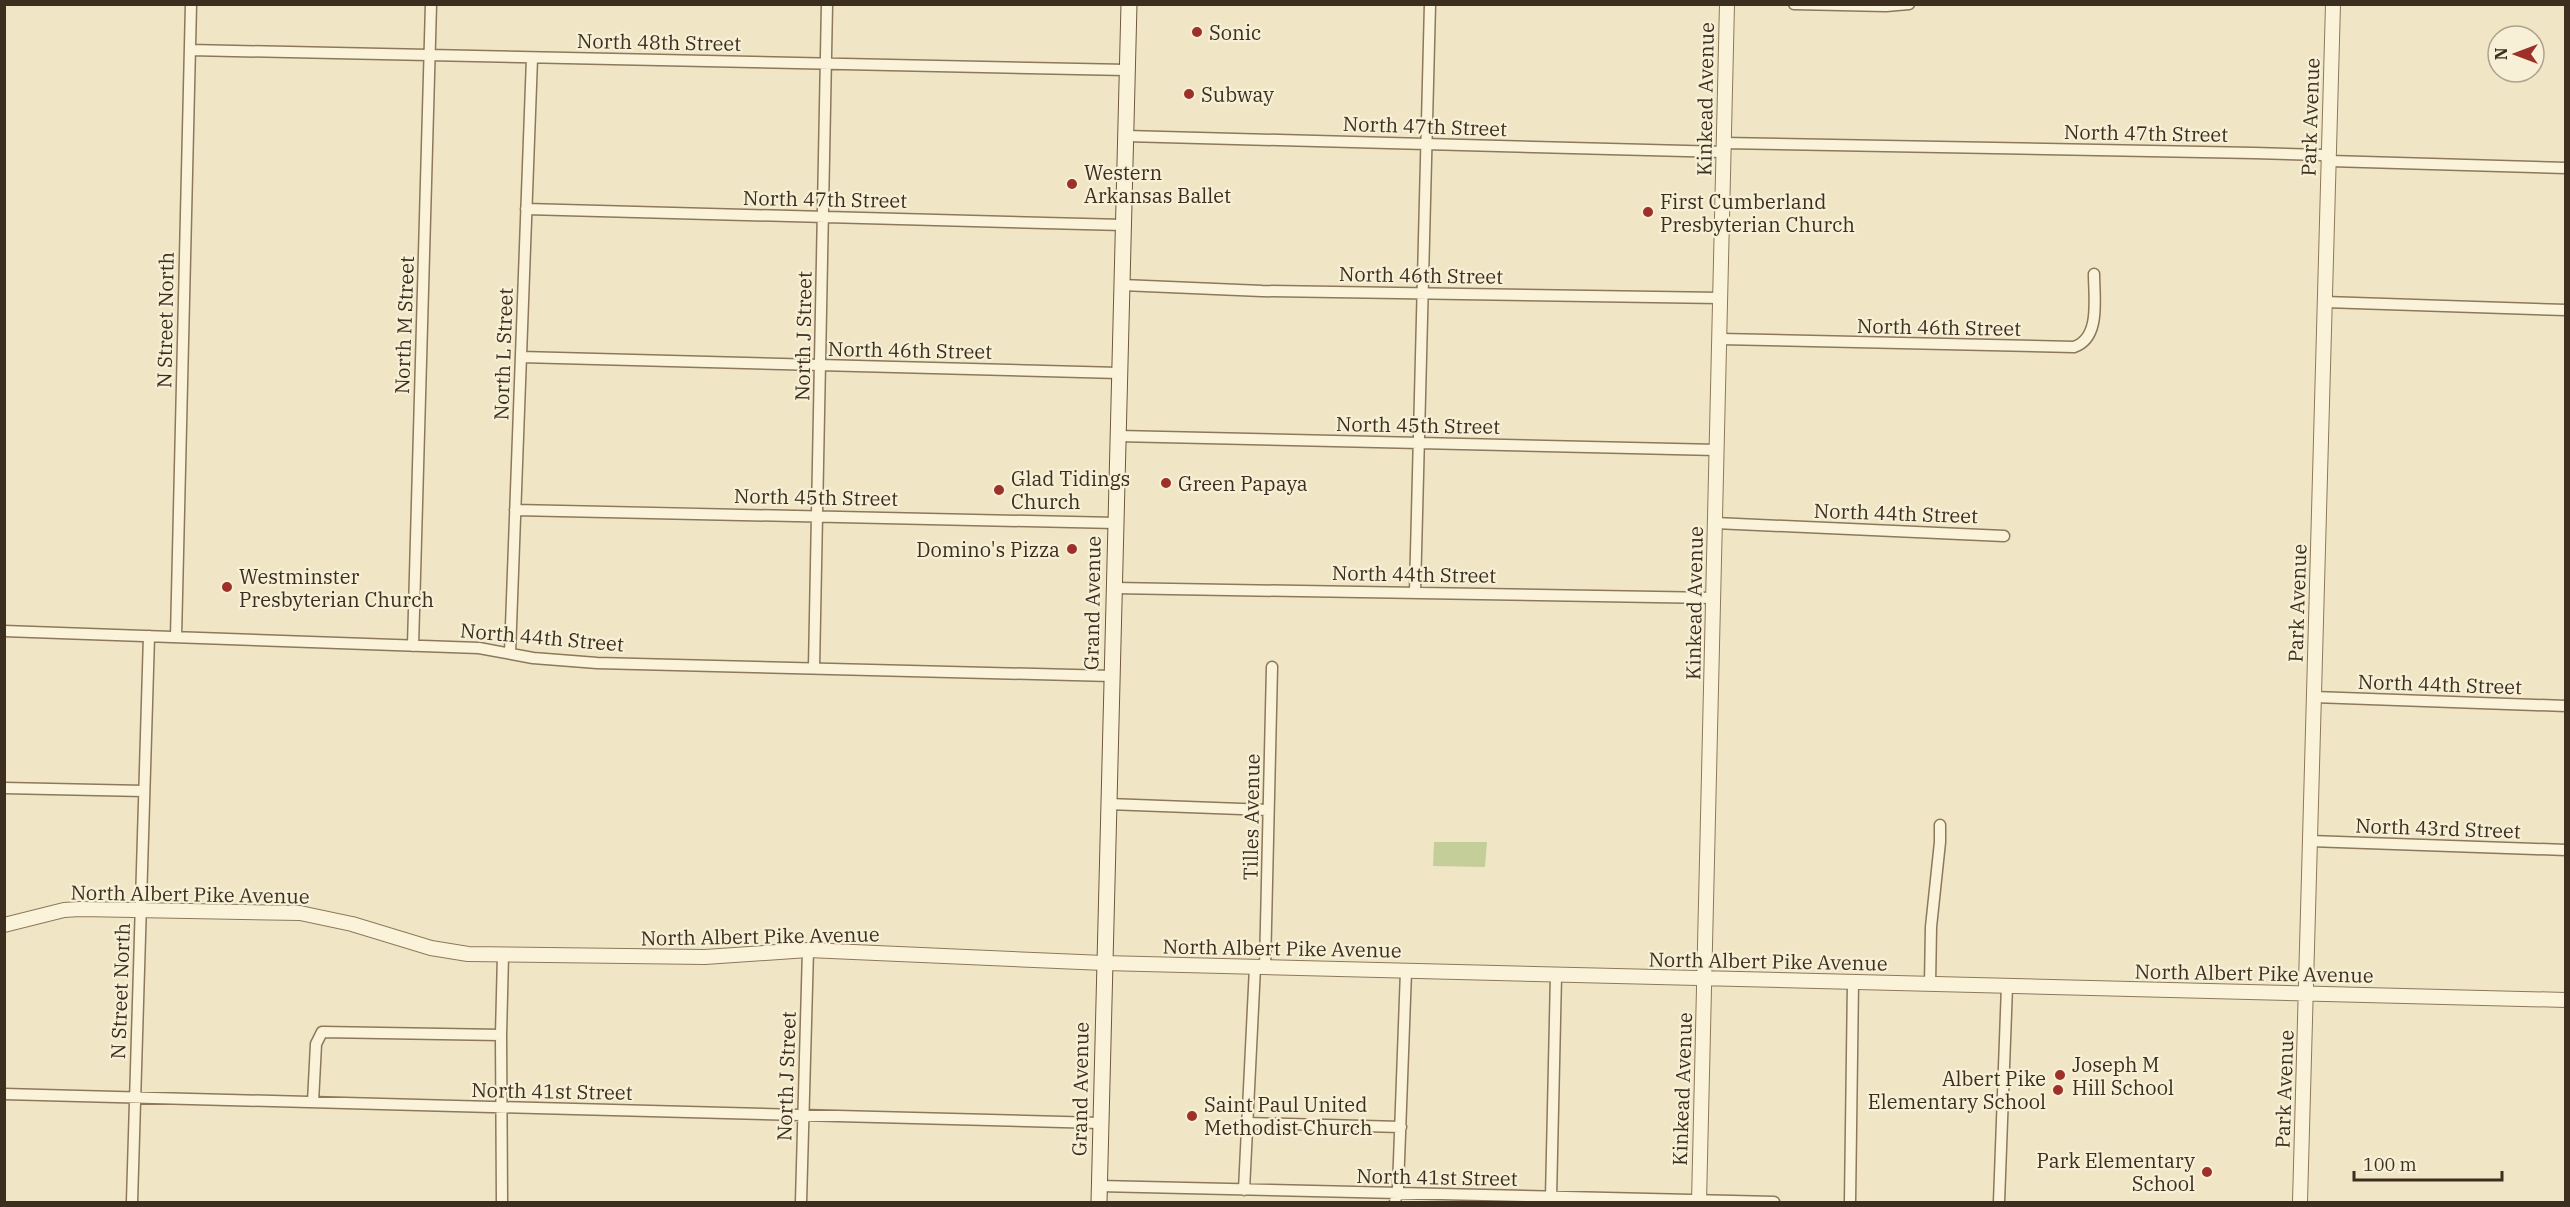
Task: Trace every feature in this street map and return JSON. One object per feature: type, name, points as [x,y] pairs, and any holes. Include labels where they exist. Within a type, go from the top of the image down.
[{"type":"main road","name":"Grand Avenue","points":[[1099,1203],[1129,4]]},
{"type":"street","name":"N Street North","points":[[176,637],[191,4]]},
{"type":"street","name":"North M Street","points":[[413,646],[431,4]]},
{"type":"street","name":"North J Street","points":[[814,668],[827,4]]},
{"type":"street","points":[[1415,592],[1430,4]]},
{"type":"street","name":"Kinkead Avenue","points":[[1699,1202],[1727,4]]},
{"type":"street","points":[[1794,4],[1886,6],[1909,4]]},
{"type":"street","name":"Park Avenue","points":[[2300,1203],[2333,4]]},
{"type":"street","name":"North 48th Street","points":[[190,50],[1127,70]]},
{"type":"street","name":"North L Street","points":[[510,653],[532,57]]},
{"type":"street","name":"North 47th Street","points":[[1126,136],[1426,144],[2254,153],[2323,155],[2330,161],[2565,168]]},
{"type":"street","name":"North 47th Street","points":[[526,209],[1124,225]]},
{"type":"street","name":"North 46th Street","points":[[1720,339],[2074,347],[2086,341],[2093,328],[2094,274]]},
{"type":"street","name":"North 46th Street","points":[[1122,285],[1720,298]]},
{"type":"street","points":[[2325,302],[2565,310]]},
{"type":"street","name":"North 46th Street","points":[[521,357],[820,367],[1119,373]]},
{"type":"street","name":"North 45th Street","points":[[1118,436],[1717,450]]},
{"type":"street","name":"North 45th Street","points":[[515,510],[1116,523]]},
{"type":"street","name":"North 44th Street","points":[[1715,523],[2004,536]]},
{"type":"street","name":"North 44th Street","points":[[1114,588],[1714,598]]},
{"type":"street","name":"North 44th Street","points":[[4,631],[479,648],[533,658],[597,663],[1112,676]]},
{"type":"street","name":"N Street North","points":[[132,1203],[148,636]]},
{"type":"street","name":"Tilles Avenue","points":[[1244,1190],[1247,1123],[1260,967],[1272,667]]},
{"type":"street","name":"North 44th Street","points":[[2314,697],[2565,706]]},
{"type":"street","points":[[4,788],[144,792]]},
{"type":"street","points":[[1108,804],[1268,810]]},
{"type":"street","points":[[1930,984],[1931,927],[1941,842],[1940,825]]},
{"type":"street","name":"North 43rd Street","points":[[2310,841],[2565,850]]},
{"type":"street","name":"North Albert Pike Avenue","points":[[4,924],[64,910],[300,913],[352,924],[431,948],[468,954],[705,957],[808,951],[1104,963],[2565,1000]]},
{"type":"street","name":"North J Street","points":[[801,1203],[808,951]]},
{"type":"street","points":[[502,1203],[503,955]]},
{"type":"street","points":[[1396,1198],[1401,1127],[1406,971]]},
{"type":"street","points":[[1551,1198],[1556,975]]},
{"type":"street","points":[[1850,1203],[1853,982]]},
{"type":"street","points":[[1999,1203],[2007,986]]},
{"type":"street","points":[[313,1102],[316,1044],[322,1032],[501,1035]]},
{"type":"street","name":"North 41st Street","points":[[4,1094],[1100,1123]]},
{"type":"street","points":[[1247,1123],[1401,1127]]},
{"type":"street","name":"North 41st Street","points":[[1099,1186],[1244,1190],[1396,1198],[1551,1198],[1774,1203]]},
{"type":"green space","points":[[1434,842],[1487,842],[1485,867],[1433,866]]},
{"type":"place","name":"Sonic","points":[[1197,32]]},
{"type":"place","name":"Subway","points":[[1189,94]]},
{"type":"place","name":"Western Arkansas Ballet","points":[[1072,184]]},
{"type":"place","name":"First Cumberland Presbyterian Church","points":[[1648,212]]},
{"type":"place","name":"Green Papaya","points":[[1166,483]]},
{"type":"place","name":"Glad Tidings Church","points":[[999,490]]},
{"type":"place","name":"Domino's Pizza","points":[[1072,549]]},
{"type":"place","name":"Westminster Presbyterian Church","points":[[227,587]]},
{"type":"place","name":"Joseph M Hill School","points":[[2060,1075]]},
{"type":"place","name":"Albert Pike Elementary School","points":[[2058,1090]]},
{"type":"place","name":"Saint Paul United Methodist Church","points":[[1192,1116]]},
{"type":"place","name":"Park Elementary School","points":[[2207,1172]]}]
